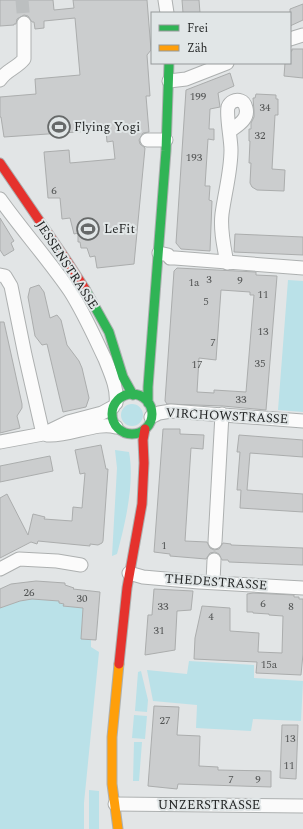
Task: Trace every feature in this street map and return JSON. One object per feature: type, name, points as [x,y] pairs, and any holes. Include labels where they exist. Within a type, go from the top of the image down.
[{"type":"street","points":[[165,0],[167,12]]},
{"type":"street","points":[[2,75],[24,59],[24,23]]},
{"type":"street","points":[[291,40],[303,35]]},
{"type":"street","points":[[148,404],[166,140],[169,64]]},
{"type":"street","points":[[169,82],[186,79],[224,64]]},
{"type":"street","points":[[227,263],[222,236],[222,215],[230,162],[230,131]]},
{"type":"street","points":[[147,140],[166,140]]},
{"type":"street","name":"JESSENSTRASSE","points":[[0,163],[76,274],[110,337],[127,387],[134,395]]},
{"type":"street","name":"JESSENSTRASSE","points":[[0,199],[69,291],[82,311],[112,375],[116,391],[114,405]]},
{"type":"street","points":[[159,253],[168,254],[170,258],[303,268]]},
{"type":"street","points":[[3,276],[11,286],[43,434]]},
{"type":"street","points":[[0,442],[43,434],[68,422],[102,413],[124,396],[134,395],[141,397],[148,404],[151,409],[149,424],[145,429],[138,433],[130,434],[122,432],[116,427],[114,422],[112,415],[114,405]]},
{"type":"street","name":"VIRCHOWSTRASSE","points":[[151,417],[159,413],[171,411],[303,421]]},
{"type":"street","points":[[215,542],[222,414]]},
{"type":"street","points":[[43,434],[58,436],[100,426],[116,427]]},
{"type":"street","points":[[118,829],[111,769],[112,737],[124,604],[142,504],[144,464],[143,440],[145,429]]},
{"type":"street","points":[[0,568],[20,559],[57,560],[81,565]]},
{"type":"street","points":[[213,582],[214,560]]},
{"type":"street","name":"THEDESTRASSE","points":[[129,573],[137,576],[148,577],[303,588]]},
{"type":"street","name":"UNZERSTRASSE","points":[[115,804],[303,806]]},
{"type":"shaded area","points":[[288,280],[303,281],[303,412],[278,410]]},
{"type":"shaded area","points":[[132,404],[140,407],[143,415],[140,423],[132,426],[124,423],[121,415],[124,407]]},
{"type":"shaded area","points":[[115,450],[129,452],[131,477],[123,530],[117,554],[112,556],[117,468]]},
{"type":"shaded area","points":[[32,599],[59,601],[59,603],[64,604],[64,606],[83,608],[81,638],[91,640],[91,647],[99,652],[84,803],[84,829],[0,829],[0,608],[20,601]]},
{"type":"shaded area","points":[[189,661],[254,665],[254,678],[303,681],[301,721],[253,719],[251,731],[196,728],[197,705],[153,701],[147,670],[187,674]]},
{"type":"shaded area","points":[[141,671],[148,700],[147,712],[135,711],[138,672]]},
{"type":"shaded area","points":[[134,715],[147,716],[145,739],[132,738]]},
{"type":"shaded area","points":[[134,742],[142,742],[139,781],[133,781]]},
{"type":"shaded area","points":[[89,790],[99,791],[99,829],[89,829]]},
{"type":"building","points":[[0,0],[53,0],[54,10],[74,8],[73,0],[147,0],[151,50],[147,55],[150,96],[146,96],[149,132],[143,133],[139,140],[140,144],[145,148],[134,264],[97,268],[95,256],[90,257],[87,248],[81,248],[80,242],[78,242],[78,233],[74,234],[70,218],[62,219],[60,198],[48,198],[44,152],[69,150],[70,163],[115,159],[113,141],[107,142],[106,130],[4,137],[0,117],[0,97],[36,94],[35,79],[80,75],[75,18],[44,21],[44,28],[35,29],[34,22],[32,22],[28,16],[24,15],[17,19],[16,24],[14,25],[0,26]]},
{"type":"building","points":[[182,0],[199,0],[200,12],[183,12]]},
{"type":"building","points":[[303,4],[303,20],[291,26],[290,9]]},
{"type":"building","points":[[292,49],[303,49],[303,78],[284,76],[285,64],[291,64]]},
{"type":"building","points":[[230,73],[234,86],[218,93],[220,107],[210,109],[209,129],[214,129],[214,140],[208,139],[205,186],[210,186],[209,200],[212,201],[210,251],[181,249],[176,243],[186,90]]},
{"type":"building","points":[[256,94],[276,95],[276,99],[278,99],[278,115],[275,115],[272,169],[285,170],[284,191],[257,190],[252,187],[250,183],[251,163],[249,163],[249,129],[251,129],[251,123],[254,117],[253,98],[255,98]]},
{"type":"building","points":[[0,218],[14,241],[11,243],[14,250],[4,256],[0,250]]},
{"type":"building","points":[[235,234],[303,237],[303,255],[234,252]]},
{"type":"building","points":[[177,268],[256,272],[256,275],[277,276],[266,410],[223,406],[167,404],[165,401],[174,271]],"holes":[[[221,290],[250,292],[250,295],[254,295],[246,392],[214,390],[214,393],[197,392],[199,358],[216,360]]]},
{"type":"building","points":[[39,285],[44,292],[50,318],[57,315],[61,320],[67,345],[79,361],[82,368],[89,398],[86,407],[63,412],[47,344],[42,345],[35,336],[28,297],[30,288]]},
{"type":"building","points":[[0,322],[4,322],[22,408],[17,416],[20,428],[0,433]]},
{"type":"building","points":[[163,429],[180,429],[180,434],[204,435],[203,449],[191,448],[185,541],[207,542],[210,548],[214,550],[219,549],[223,543],[231,545],[303,548],[303,565],[229,562],[228,560],[222,560],[219,554],[215,552],[210,553],[206,559],[170,556],[170,554],[154,552]]},
{"type":"building","points":[[239,435],[303,440],[303,457],[250,453],[247,490],[303,494],[303,512],[240,508],[241,490],[237,490],[240,452],[237,452]]},
{"type":"building","points":[[101,445],[106,469],[108,469],[102,543],[98,545],[90,544],[90,546],[38,541],[37,544],[31,542],[0,558],[0,498],[7,494],[28,535],[33,514],[45,517],[44,519],[72,521],[73,507],[82,508],[85,473],[80,474],[75,450]]},
{"type":"building","points":[[50,456],[53,471],[0,482],[0,466]]},
{"type":"building","points":[[36,581],[65,583],[65,585],[74,588],[73,589],[100,592],[96,640],[81,639],[83,608],[63,606],[64,604],[59,603],[59,601],[32,599],[20,601],[0,608],[0,589],[11,584]]},
{"type":"building","points":[[154,589],[193,591],[191,610],[177,611],[175,650],[145,655],[148,615],[152,615]]},
{"type":"building","points":[[247,594],[294,595],[294,597],[303,599],[303,654],[301,675],[256,673],[257,662],[194,659],[195,638],[202,606],[230,608],[230,631],[259,633],[258,652],[282,653],[283,616],[247,612]]},
{"type":"building","points":[[154,706],[179,707],[177,735],[200,736],[199,766],[218,767],[218,770],[271,771],[271,787],[178,784],[177,789],[148,786]]},
{"type":"building","points":[[282,725],[298,725],[296,779],[280,778]]},
{"type":"tunnel","points":[[22,0],[24,23]]},
{"type":"traffic: fast","points":[[148,403],[166,151],[169,64]]},
{"type":"traffic: fast","points":[[85,289],[109,332],[123,377],[133,395]]},
{"type":"traffic: fast","points":[[132,394],[140,396],[146,400],[150,406],[152,414],[150,422],[146,428],[140,432],[132,434],[124,432],[118,428],[114,422],[112,414],[114,406],[118,400],[124,396],[132,394]]},
{"type":"traffic: slow","points":[[118,829],[112,784],[112,737],[119,664]]},
{"type":"traffic: jam","points":[[0,163],[85,289]]},
{"type":"traffic: jam","points":[[119,664],[127,588],[142,504],[144,463],[143,440],[145,429]]},
{"type":"place","name":"Flying Yogi","points":[[59,127]]},
{"type":"place","name":"LeFit","points":[[88,229]]}]
